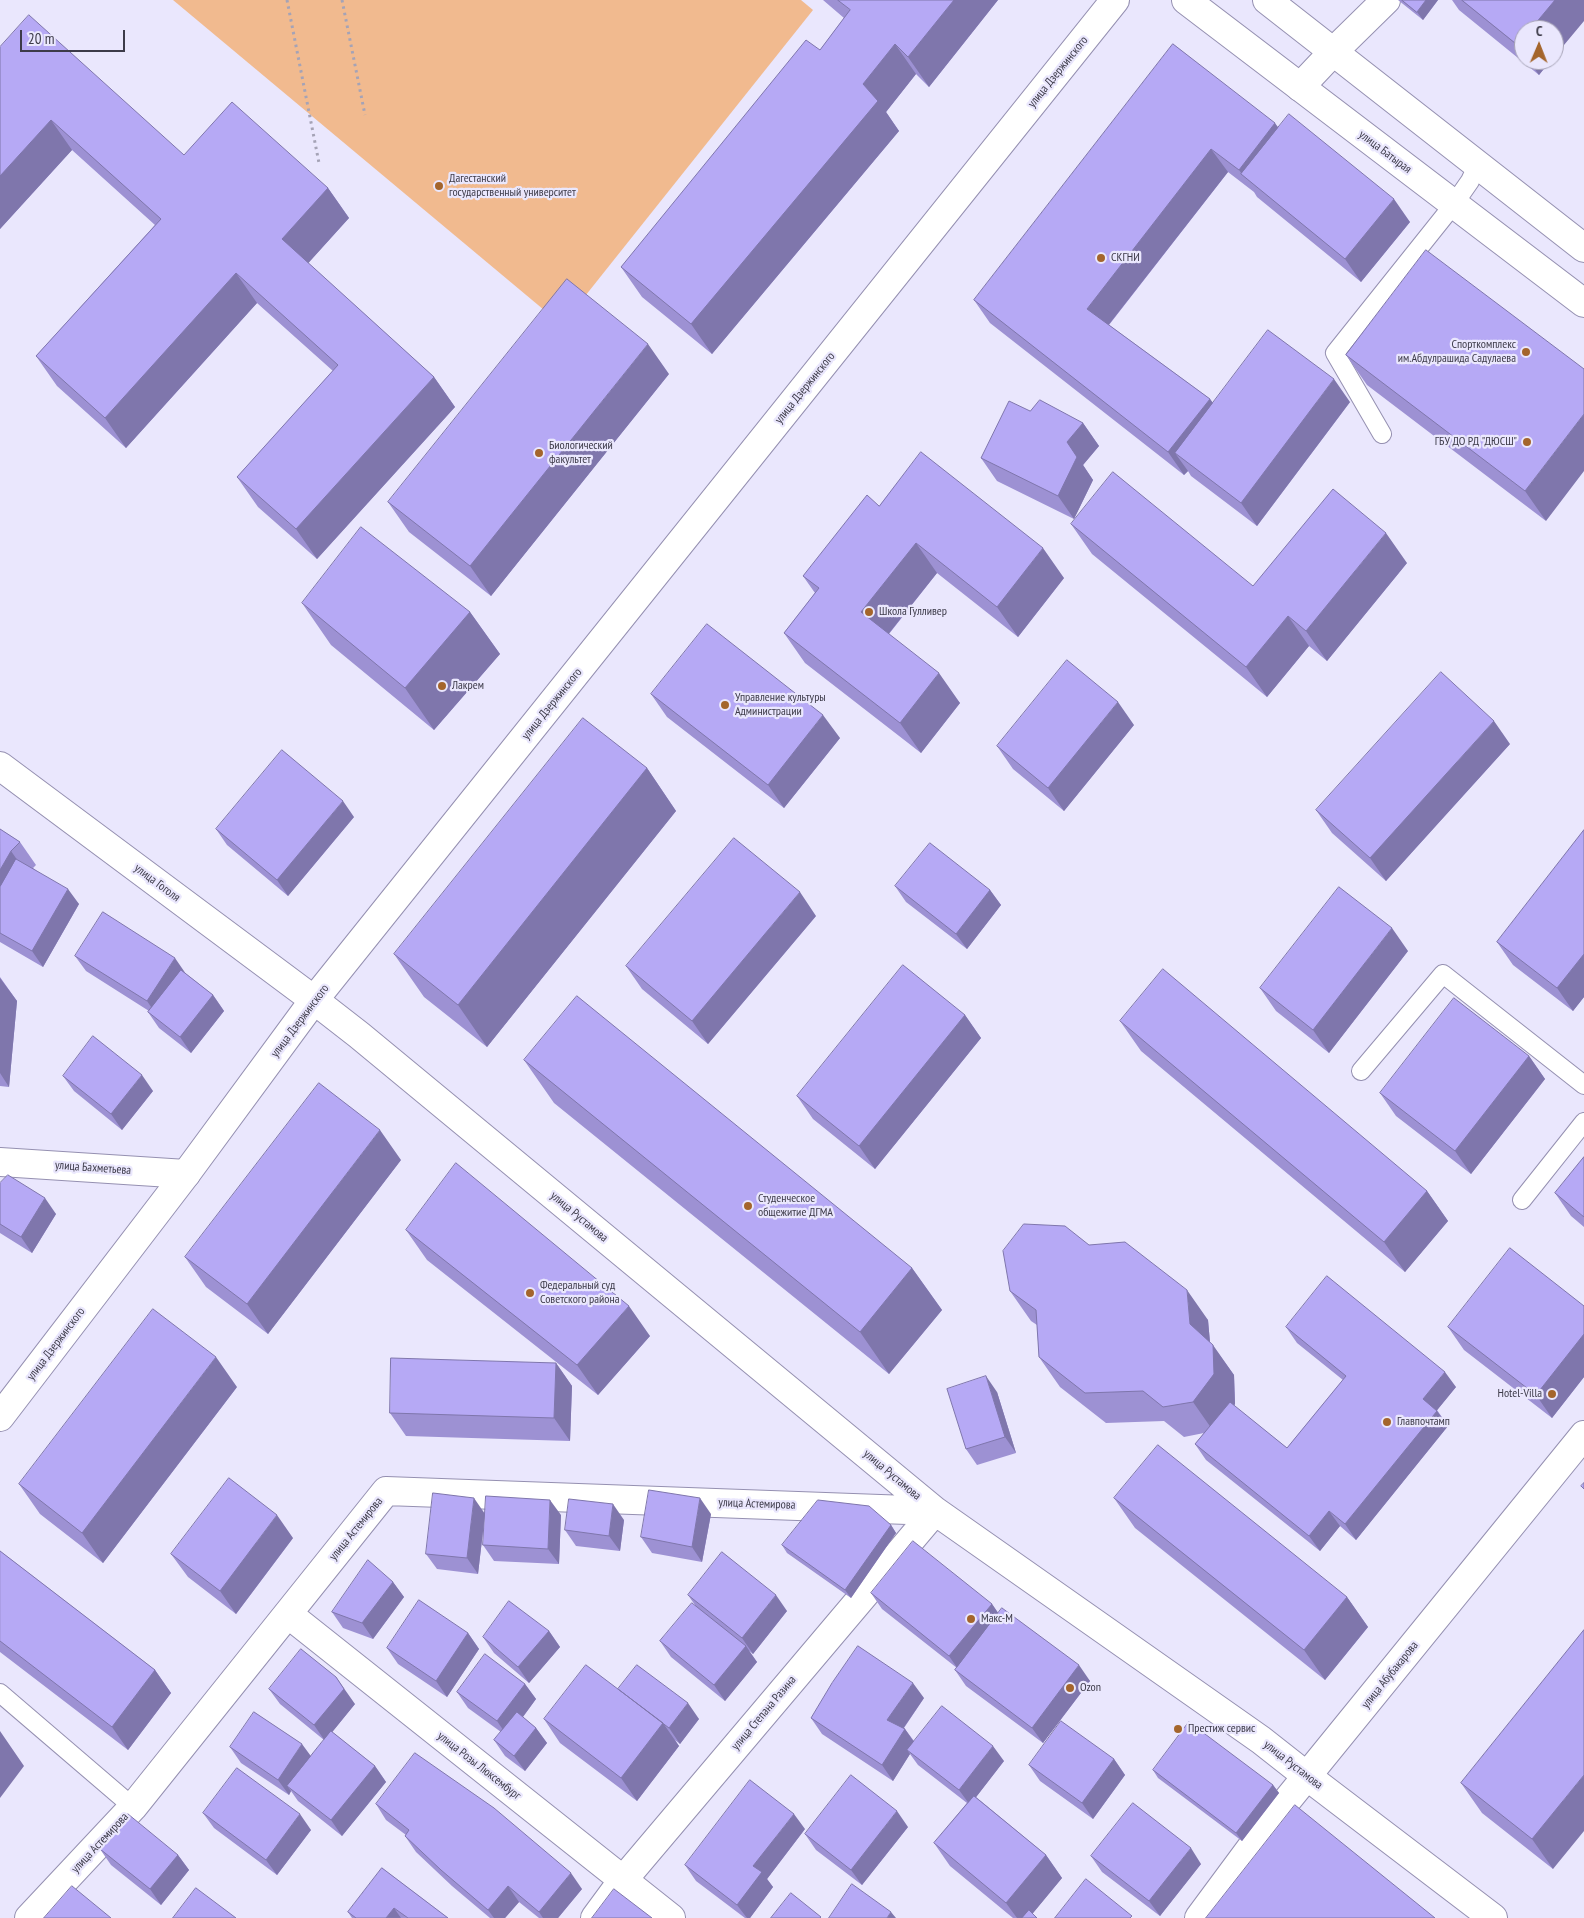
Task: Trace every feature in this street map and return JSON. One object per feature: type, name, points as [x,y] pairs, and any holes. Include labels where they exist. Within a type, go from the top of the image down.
[{"type":"street","name":"улица Дзержинского","points":[[0,1416],[186,1174],[314,1000],[1115,0]]},
{"type":"street","name":"улица Батырая","points":[[1186,0],[1584,302]]},
{"type":"street","points":[[1267,0],[1584,248]]},
{"type":"street","points":[[1300,87],[1386,0]]},
{"type":"street","name":"улица Гоголя","points":[[0,766],[314,1000]]},
{"type":"street","name":"улица Рустамова","points":[[314,1000],[359,1035],[935,1511],[1261,1740],[1493,1918]]},
{"type":"street","name":"улица Бахметьева","points":[[0,1162],[186,1174]]},
{"type":"street","name":"улица Абубакарова","points":[[1199,1918],[1276,1814],[1584,1435]]},
{"type":"street","name":"улица Астемирова","points":[[29,1918],[133,1807],[386,1491],[935,1511]]},
{"type":"street","name":"улица Степана Разина","points":[[595,1918],[623,1880],[935,1511]]},
{"type":"street","name":"улица Розы Люксембург","points":[[288,1614],[671,1918]]},
{"type":"lane","points":[[1382,434],[1335,353],[1454,204],[1470,181],[1477,166]]},
{"type":"lane","points":[[1361,1071],[1443,974],[1584,1085]]},
{"type":"lane","points":[[1522,1200],[1584,1122]]},
{"type":"lane","points":[[0,1693],[133,1807]]},
{"type":"path","points":[[288,0],[319,163]]},
{"type":"path","points":[[342,0],[365,115]]},
{"type":"shaded area","points":[[173,0],[801,0],[813,10],[562,325]]},
{"type":"building","points":[[838,0],[954,0],[908,57],[895,44],[863,84],[878,101],[691,324],[621,267],[806,40],[820,50],[850,10]]},
{"type":"building","points":[[1402,0],[1426,0],[1417,12]]},
{"type":"building","points":[[1462,0],[1555,0],[1538,20],[1514,20],[1514,42]]},
{"type":"building","points":[[29,15],[184,155],[232,102],[328,188],[282,239],[434,377],[296,529],[237,477],[338,365],[236,273],[105,418],[36,356],[161,219],[51,120],[0,176],[0,47]]},
{"type":"building","name":"СКГНИ","points":[[1173,44],[1275,123],[1239,170],[1211,149],[1087,309],[1210,399],[1168,452],[974,300]]},
{"type":"building","points":[[1289,114],[1394,199],[1345,259],[1241,174]]},
{"type":"building","points":[[1426,250],[1584,369],[1584,414],[1525,491],[1346,355]]},
{"type":"building","name":"Биологический факультет","points":[[567,279],[648,344],[470,566],[388,502]]},
{"type":"building","points":[[1268,330],[1334,379],[1241,503],[1175,453]]},
{"type":"building","points":[[1040,400],[1083,423],[1067,442],[1077,457],[1058,496],[981,458],[1009,401],[1030,411]]},
{"type":"building","name":"Школа Гулливер","points":[[921,452],[1043,548],[997,607],[916,543],[861,612],[939,673],[900,723],[784,633],[819,588],[803,576],[867,495],[879,506]]},
{"type":"building","points":[[1113,472],[1253,586],[1333,489],[1386,533],[1306,631],[1288,616],[1246,667],[1071,524]]},
{"type":"building","points":[[361,527],[470,612],[405,688],[302,603]]},
{"type":"building","points":[[707,624],[823,715],[768,785],[651,694]]},
{"type":"building","points":[[1067,660],[1118,702],[1048,788],[997,746]]},
{"type":"building","points":[[1441,672],[1494,721],[1370,858],[1316,810]]},
{"type":"building","points":[[583,718],[647,768],[458,1005],[394,954]]},
{"type":"building","points":[[282,750],[343,801],[277,880],[216,829]]},
{"type":"building","points":[[0,829],[20,842],[11,851],[0,870]]},
{"type":"building","points":[[1584,830],[1584,954],[1557,988],[1497,942]]},
{"type":"building","points":[[734,838],[800,892],[692,1021],[626,966]]},
{"type":"building","points":[[930,843],[990,890],[956,934],[895,886]]},
{"type":"building","points":[[16,859],[68,889],[32,951],[0,933],[0,887]]},
{"type":"building","points":[[1339,887],[1392,928],[1313,1030],[1260,988]]},
{"type":"building","points":[[103,912],[175,958],[147,1001],[75,956]]},
{"type":"building","points":[[903,965],[965,1015],[859,1146],[797,1096]]},
{"type":"building","points":[[1163,969],[1427,1191],[1384,1242],[1120,1021]]},
{"type":"building","points":[[181,970],[213,995],[180,1037],[148,1012]]},
{"type":"building","name":"Студенческое общежитие ДГМА","points":[[577,996],[912,1268],[860,1332],[524,1060]]},
{"type":"building","points":[[1454,998],[1529,1056],[1455,1151],[1380,1093]]},
{"type":"building","points":[[93,1036],[142,1075],[111,1114],[63,1076]]},
{"type":"building","points":[[319,1083],[380,1130],[247,1304],[185,1257]]},
{"type":"building","points":[[1584,1157],[1584,1217],[1555,1193]]},
{"type":"building","points":[[456,1163],[629,1306],[577,1365],[406,1230]]},
{"type":"building","points":[[8,1175],[45,1198],[21,1237],[0,1224],[0,1183]]},
{"type":"building","points":[[1024,1224],[1065,1226],[1089,1245],[1125,1242],[1187,1290],[1190,1324],[1213,1345],[1214,1374],[1193,1402],[1163,1407],[1143,1391],[1085,1393],[1039,1357],[1036,1310],[1010,1291],[1003,1251]]},
{"type":"building","points":[[1510,1248],[1584,1306],[1584,1334],[1536,1395],[1448,1327]]},
{"type":"building","name":"Главпочтамп","points":[[1327,1276],[1445,1372],[1423,1399],[1437,1411],[1345,1524],[1329,1511],[1309,1536],[1195,1444],[1230,1402],[1287,1448],[1346,1376],[1286,1327]]},
{"type":"building","points":[[153,1309],[216,1357],[82,1533],[19,1484]]},
{"type":"building","points":[[391,1358],[556,1363],[554,1418],[390,1413]]},
{"type":"building","points":[[986,1376],[1005,1437],[966,1449],[947,1389]]},
{"type":"building","points":[[1158,1445],[1347,1597],[1304,1650],[1114,1498]]},
{"type":"building","points":[[229,1478],[277,1515],[220,1591],[171,1554]]},
{"type":"building","points":[[649,1490],[700,1498],[692,1547],[641,1537]]},
{"type":"building","points":[[433,1493],[474,1498],[467,1558],[426,1554]]},
{"type":"building","points":[[486,1496],[550,1500],[548,1549],[483,1545]]},
{"type":"building","points":[[569,1499],[613,1504],[609,1536],[565,1530]]},
{"type":"building","points":[[818,1500],[869,1506],[891,1525],[845,1590],[782,1545]]},
{"type":"building","points":[[913,1541],[992,1604],[949,1656],[871,1593]]},
{"type":"building","points":[[0,1551],[155,1670],[112,1727],[0,1641]]},
{"type":"building","points":[[722,1552],[776,1595],[742,1638],[688,1595]]},
{"type":"building","points":[[368,1560],[393,1582],[362,1623],[332,1612]]},
{"type":"building","points":[[419,1600],[468,1633],[436,1681],[387,1648]]},
{"type":"building","points":[[509,1601],[549,1631],[518,1667],[483,1637]]},
{"type":"building","points":[[692,1603],[746,1646],[714,1685],[660,1641]]},
{"type":"building","points":[[1002,1608],[1079,1665],[1032,1728],[955,1670]]},
{"type":"building","points":[[1584,1630],[1584,1775],[1532,1839],[1461,1783]]},
{"type":"building","points":[[858,1646],[913,1683],[887,1720],[905,1729],[882,1765],[811,1718],[832,1683]]},
{"type":"building","points":[[301,1649],[336,1677],[344,1689],[314,1725],[269,1689]]},
{"type":"building","points":[[485,1654],[525,1684],[497,1721],[457,1692]]},
{"type":"building","points":[[586,1665],[663,1723],[621,1778],[544,1719]]},
{"type":"building","points":[[637,1665],[688,1703],[669,1728],[618,1689]]},
{"type":"building","points":[[942,1706],[993,1746],[959,1790],[907,1750]]},
{"type":"building","points":[[254,1712],[302,1744],[278,1780],[230,1747]]},
{"type":"building","points":[[517,1712],[536,1728],[514,1756],[494,1740]]},
{"type":"building","points":[[1061,1721],[1114,1759],[1082,1803],[1029,1765]]},
{"type":"building","points":[[1189,1722],[1273,1785],[1236,1833],[1153,1770]]},
{"type":"building","points":[[331,1731],[375,1766],[331,1820],[287,1786]]},
{"type":"building","points":[[415,1753],[494,1808],[571,1873],[539,1912],[508,1886],[488,1910],[405,1836],[409,1830],[376,1804]]},
{"type":"building","points":[[237,1768],[300,1814],[266,1860],[203,1813]]},
{"type":"building","points":[[851,1775],[897,1811],[851,1870],[805,1834]]},
{"type":"building","points":[[750,1780],[794,1814],[753,1866],[762,1872],[737,1905],[685,1865]]},
{"type":"building","points":[[974,1796],[1046,1855],[1006,1903],[934,1843]]},
{"type":"building","points":[[1133,1803],[1191,1848],[1149,1901],[1091,1856]]},
{"type":"building","points":[[1295,1805],[1435,1918],[1206,1918]]},
{"type":"building","points":[[128,1814],[178,1855],[150,1889],[100,1849]]},
{"type":"building","points":[[382,1868],[448,1918],[408,1918],[394,1908],[386,1918],[356,1918],[348,1912]]},
{"type":"building","points":[[1086,1879],[1132,1916],[1130,1918],[1055,1918]]},
{"type":"building","points":[[852,1884],[891,1912],[887,1918],[829,1918]]},
{"type":"building","points":[[72,1886],[111,1918],[44,1918]]},
{"type":"building","points":[[196,1888],[236,1918],[173,1918]]},
{"type":"building","points":[[614,1889],[652,1918],[592,1918]]},
{"type":"building","points":[[791,1893],[821,1917],[771,1918]]},
{"type":"building","points":[[1029,1910],[1037,1918],[1022,1918]]},
{"type":"place","name":"Дагестанский государственный университет","points":[[439,186]]},
{"type":"place","name":"СКГНИ","points":[[1101,258]]},
{"type":"place","name":"Спорткомплекс им.Абдулрашида Садулаева","points":[[1526,352]]},
{"type":"place","name":"ГБУ ДО РД \"ДЮСШ\"","points":[[1527,442]]},
{"type":"place","name":"Биологический факультет","points":[[539,453]]},
{"type":"place","name":"Школа Гулливер","points":[[869,612]]},
{"type":"place","name":"Лакрем","points":[[442,686]]},
{"type":"place","name":"Управление культуры Администрации","points":[[725,705]]},
{"type":"place","name":"Студенческое общежитие ДГМА","points":[[748,1206]]},
{"type":"place","name":"Федеральный суд Советского района","points":[[530,1293]]},
{"type":"place","name":"Hotel-Villa","points":[[1552,1394]]},
{"type":"place","name":"Главпочтамп","points":[[1387,1422]]},
{"type":"place","name":"Макс-М","points":[[971,1619]]},
{"type":"place","name":"Ozon","points":[[1070,1688]]},
{"type":"place","name":"Престиж сервис","points":[[1178,1729]]}]
